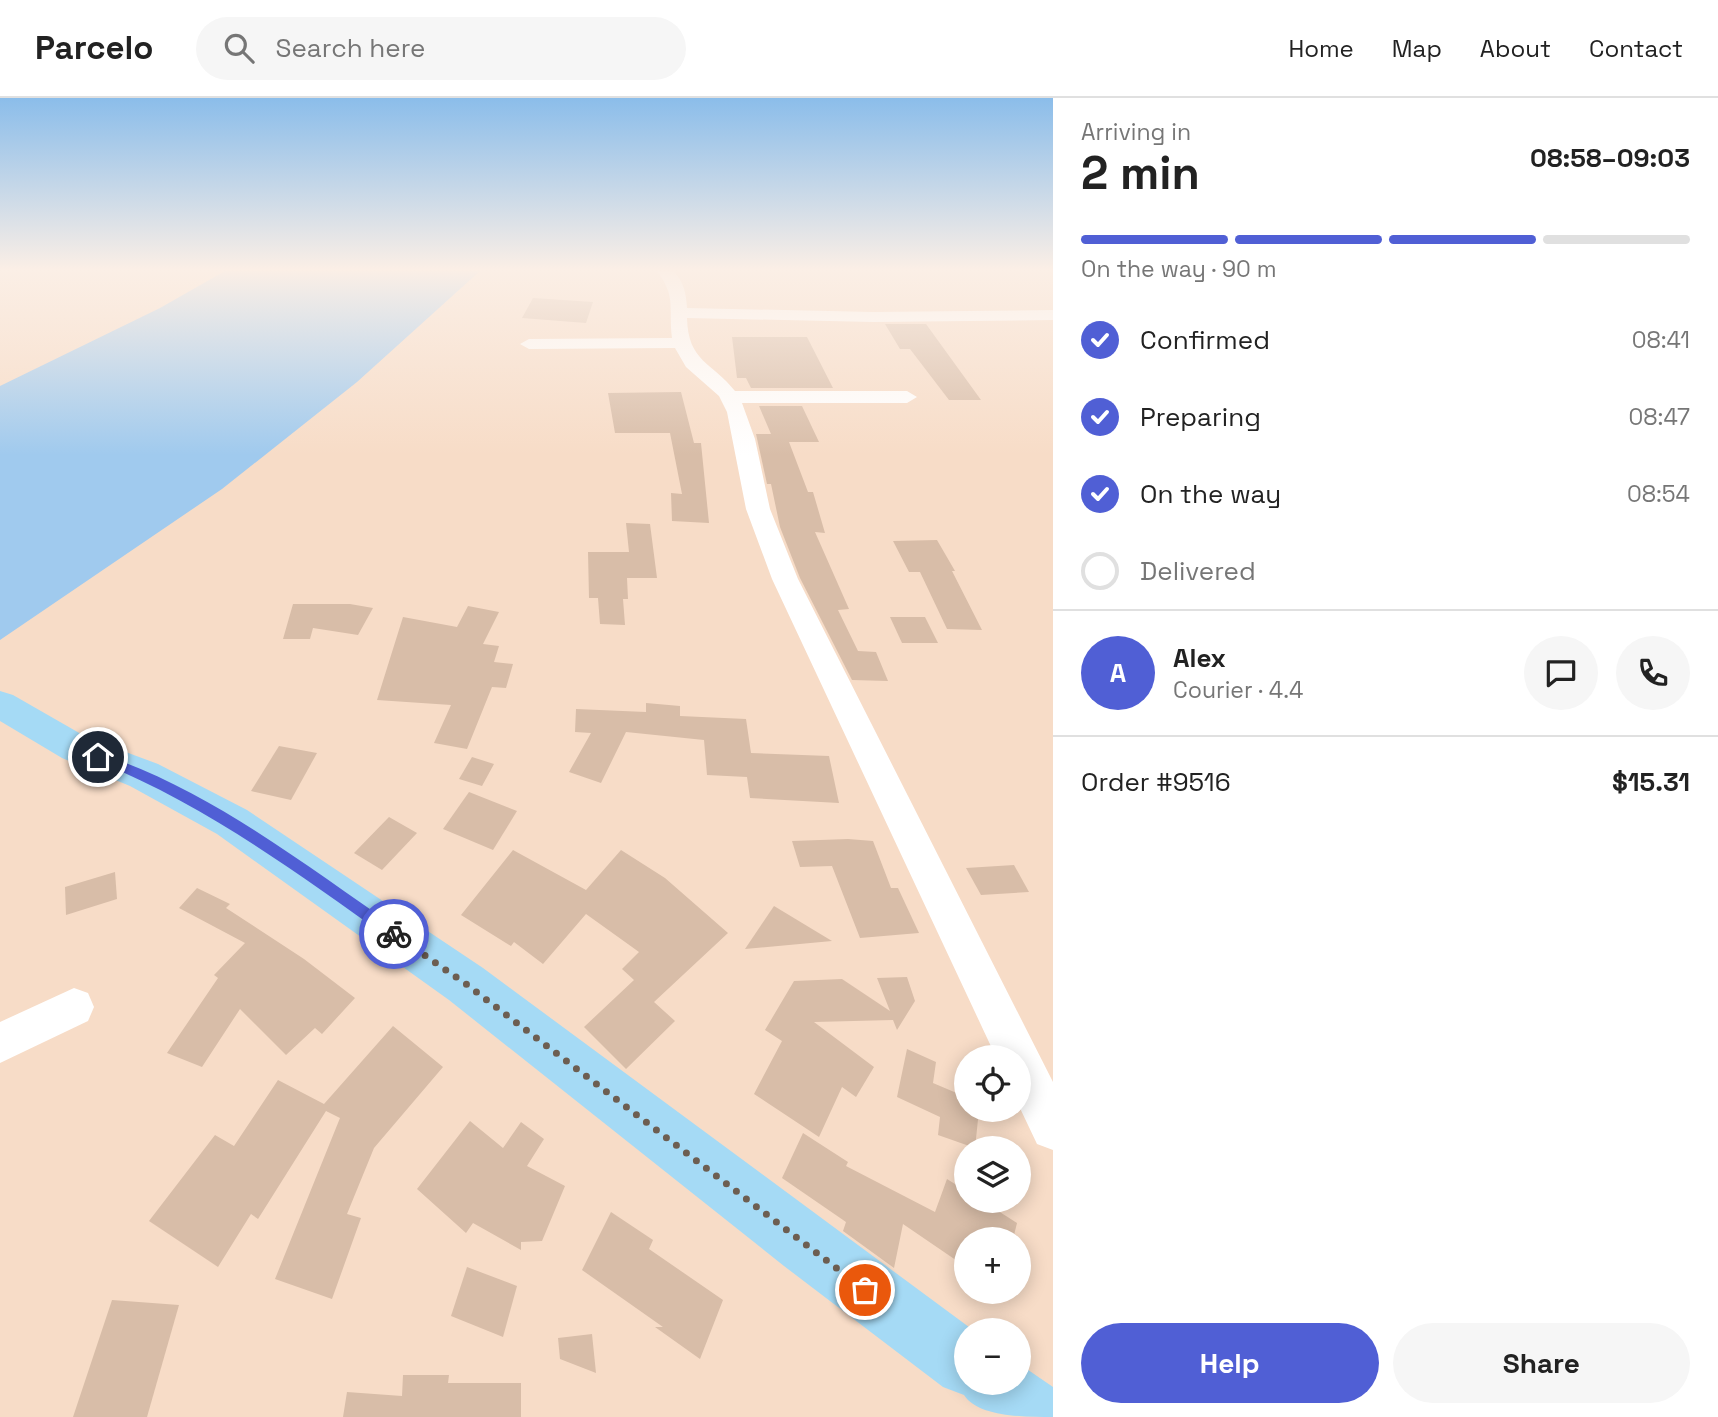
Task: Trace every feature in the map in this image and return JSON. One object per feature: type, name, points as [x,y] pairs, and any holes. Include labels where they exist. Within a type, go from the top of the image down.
[{"type":"main road","points":[[0,704],[75,748],[144,775],[232,822],[466,984],[805,1245],[954,1355]]},
{"type":"main road","points":[[1009,1395],[1039,1417]]},
{"type":"street","points":[[680,333],[681,343],[696,368],[730,397],[738,415],[758,509],[785,579],[1012,1045]]},
{"type":"street","points":[[528,344],[681,343]]},
{"type":"street","points":[[730,397],[907,397]]},
{"type":"street","points":[[0,1043],[74,1007]]},
{"type":"street","points":[[1031,1083],[1053,1127]]},
{"type":"water","points":[[110,333],[412,333],[357,382],[222,489],[0,640],[0,386]]},
{"type":"building","points":[[890,333],[932,333],[981,400],[949,400],[910,349],[900,349]]},
{"type":"building","points":[[732,337],[807,337],[833,388],[751,388],[746,378],[737,378]]},
{"type":"building","points":[[681,392],[694,443],[701,443],[709,523],[672,521],[671,493],[682,494],[670,433],[615,433],[608,393]]},
{"type":"building","points":[[759,406],[802,406],[819,442],[789,442],[808,492],[813,492],[825,533],[815,532],[849,609],[838,610],[858,651],[876,652],[888,681],[852,680],[800,578],[780,527],[771,484],[767,484],[756,434],[771,434]]},
{"type":"building","points":[[626,523],[650,524],[657,578],[627,578],[628,599],[623,599],[625,625],[600,624],[598,598],[589,598],[588,552],[629,552]]},
{"type":"building","points":[[937,540],[955,571],[952,571],[982,630],[947,629],[920,572],[909,572],[893,541]]},
{"type":"building","points":[[293,604],[350,604],[373,608],[358,635],[313,628],[310,639],[283,639]]},
{"type":"building","points":[[468,606],[499,612],[483,644],[499,646],[494,662],[513,664],[506,688],[492,687],[467,749],[434,743],[451,705],[377,700],[403,617],[457,627]]},
{"type":"building","points":[[890,617],[925,617],[938,643],[902,643]]},
{"type":"building","points":[[646,703],[680,706],[680,716],[746,719],[751,753],[829,756],[839,803],[750,798],[747,777],[707,775],[704,740],[626,732],[601,783],[569,772],[591,733],[575,732],[576,709],[646,712]]},
{"type":"building","points":[[279,746],[317,753],[291,800],[251,791]]},
{"type":"building","points":[[472,757],[494,764],[482,786],[459,779]]},
{"type":"building","points":[[469,792],[517,811],[493,850],[443,829]]},
{"type":"building","points":[[389,817],[417,833],[382,870],[354,853]]},
{"type":"building","points":[[792,841],[873,841],[891,888],[898,888],[919,933],[860,938],[832,866],[800,867]]},
{"type":"building","points":[[513,850],[586,890],[621,850],[665,878],[728,933],[654,1002],[675,1021],[626,1069],[584,1027],[634,980],[622,969],[639,952],[586,914],[543,964],[514,942],[511,946],[461,915]]},
{"type":"building","points":[[1014,865],[1029,892],[981,895],[966,868]]},
{"type":"building","points":[[115,872],[117,899],[66,915],[65,887]]},
{"type":"building","points":[[197,888],[230,904],[226,908],[304,959],[355,998],[322,1034],[315,1028],[286,1055],[240,1009],[202,1067],[167,1053],[218,978],[214,975],[245,943],[179,908]]},
{"type":"building","points":[[774,906],[832,941],[745,949]]},
{"type":"building","points":[[907,977],[915,1001],[897,1030],[893,1020],[814,1022],[874,1067],[856,1097],[842,1087],[819,1137],[754,1094],[782,1041],[765,1030],[794,981],[842,979],[890,1011],[877,978]]},
{"type":"building","points":[[393,1026],[443,1067],[374,1148],[347,1214],[361,1218],[332,1299],[275,1279],[340,1118],[326,1111],[258,1219],[251,1214],[218,1267],[149,1221],[215,1135],[234,1146],[278,1080],[324,1104]]},
{"type":"building","points":[[907,1049],[936,1062],[933,1083],[954,1092],[954,1122],[978,1122],[976,1136],[954,1136],[954,1141],[938,1135],[940,1117],[897,1097]]},
{"type":"building","points":[[470,1121],[503,1148],[521,1122],[544,1139],[527,1166],[565,1186],[542,1241],[521,1242],[521,1250],[473,1223],[466,1233],[417,1189]]},
{"type":"building","points":[[803,1133],[848,1162],[846,1166],[935,1212],[947,1179],[954,1183],[954,1213],[1001,1213],[1017,1223],[1016,1227],[954,1227],[954,1259],[903,1224],[894,1268],[843,1231],[846,1222],[782,1178]]},
{"type":"building","points":[[611,1212],[653,1240],[649,1249],[723,1300],[700,1359],[655,1327],[663,1327],[582,1270]]},
{"type":"building","points":[[467,1267],[517,1286],[503,1337],[451,1316]]},
{"type":"building","points":[[112,1300],[179,1305],[147,1417],[73,1417]]},
{"type":"building","points":[[592,1334],[596,1373],[560,1359],[558,1338]]},
{"type":"building","points":[[403,1375],[449,1375],[448,1383],[521,1383],[521,1417],[343,1417],[347,1392],[402,1396]]},
{"type":"way so far","points":[[394,934],[466,984],[865,1290]]},
{"type":"route","points":[[98,757],[144,775],[232,822],[394,934]]}]
